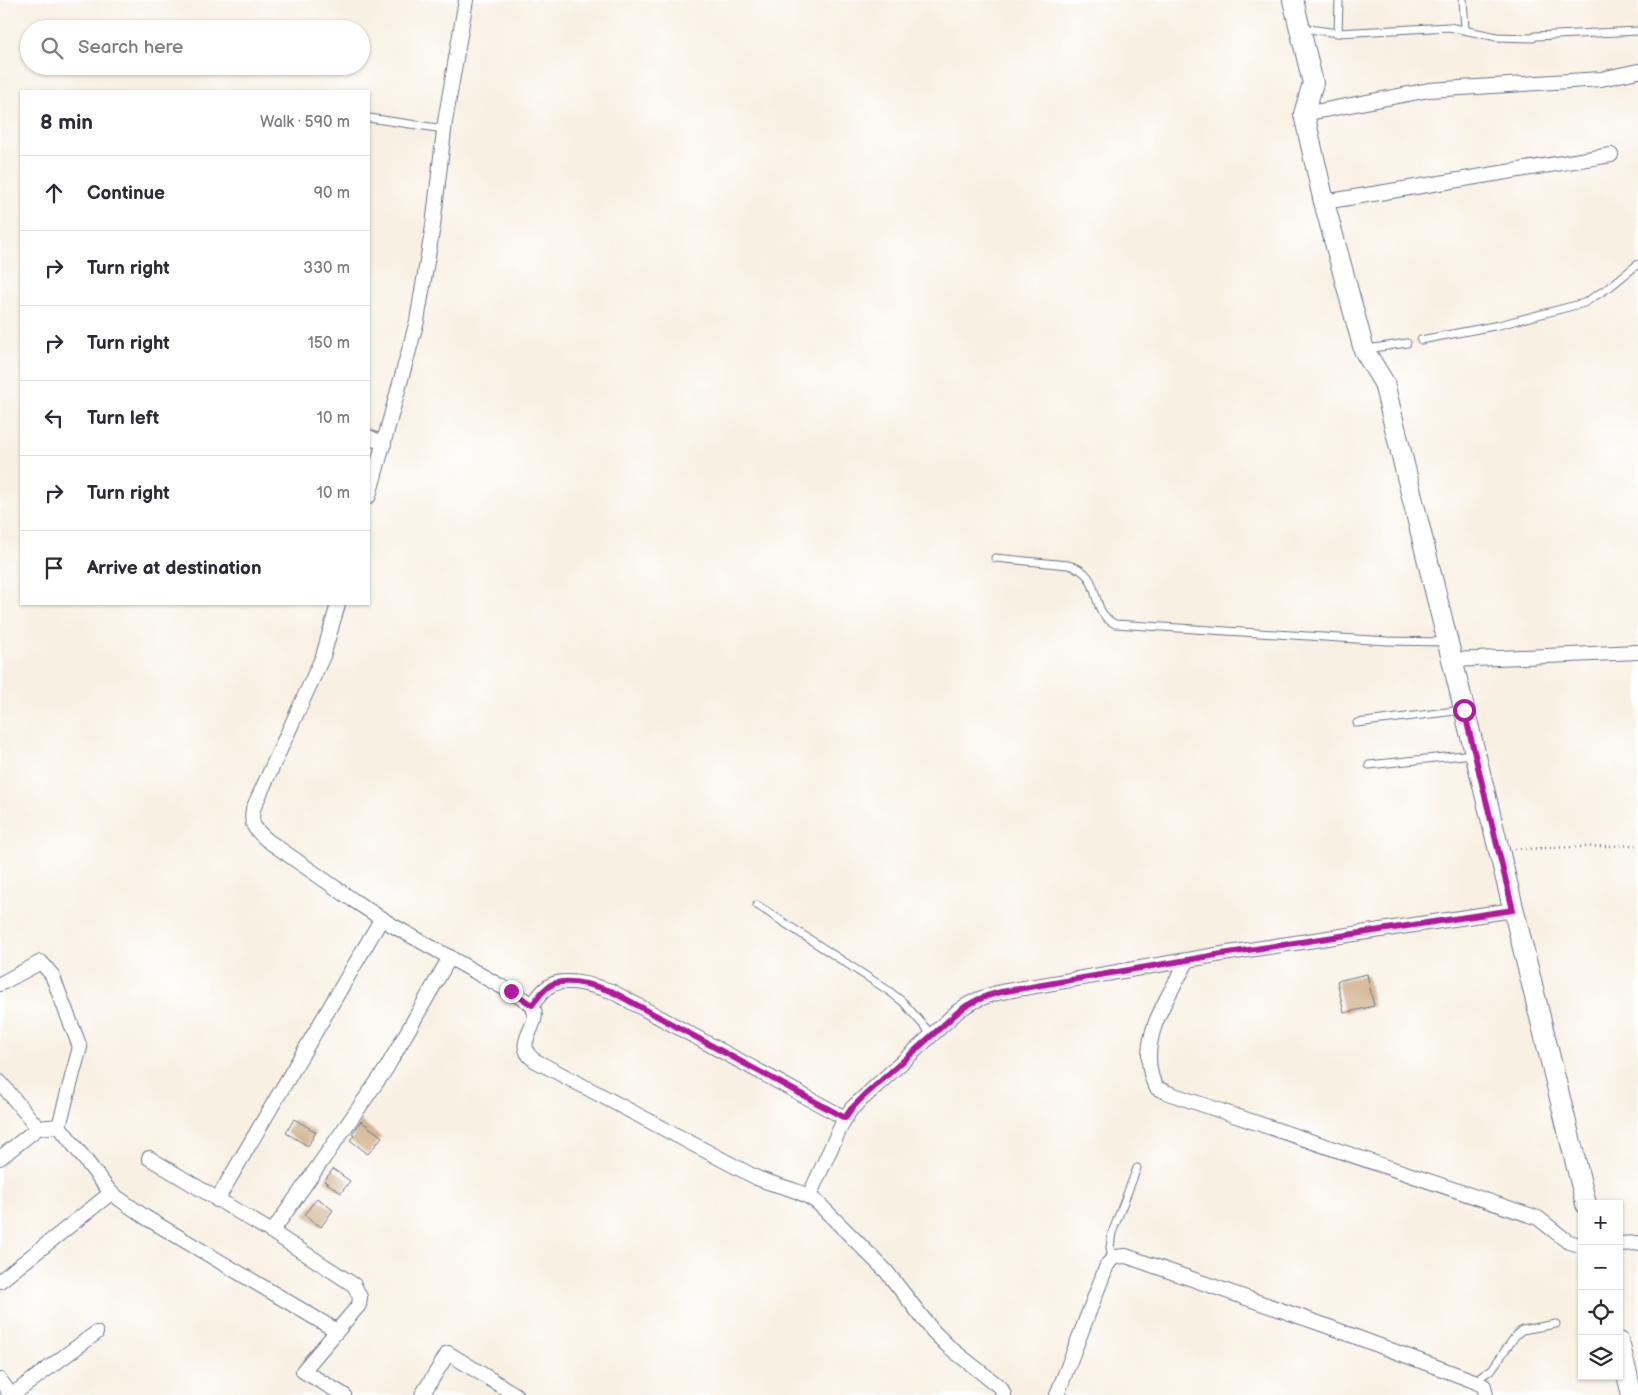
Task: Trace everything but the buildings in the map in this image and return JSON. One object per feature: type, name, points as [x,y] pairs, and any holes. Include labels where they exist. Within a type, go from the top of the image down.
[{"type":"main road","points":[[1293,0],[1313,83],[1304,114],[1324,202],[1364,350],[1384,383],[1585,1200]]},
{"type":"main road","points":[[1623,1358],[1632,1395]]},
{"type":"street","points":[[370,493],[417,322],[433,226],[444,129],[466,0]]},
{"type":"street","points":[[1304,114],[1429,90],[1601,79],[1636,71]]},
{"type":"street","points":[[1324,202],[1611,155]]},
{"type":"street","points":[[370,437],[384,444]]},
{"type":"street","points":[[338,605],[323,656],[253,809],[251,821],[256,830],[267,840],[353,900],[532,1005],[536,1014],[525,1048],[528,1055],[534,1060],[757,1178],[800,1191],[809,1196],[886,1271],[933,1331],[949,1348],[1001,1388],[1004,1395]]},
{"type":"street","points":[[1449,651],[1638,652]]},
{"type":"street","points":[[809,1196],[851,1109],[932,1034],[970,1002],[982,997],[1001,992],[1188,960],[1513,910]]},
{"type":"street","points":[[217,1200],[382,918]]},
{"type":"street","points":[[272,1232],[386,1068],[450,957]]},
{"type":"street","points":[[1188,960],[1152,1031],[1149,1049],[1150,1068],[1157,1088],[1538,1218],[1567,1241],[1579,1245]]},
{"type":"street","points":[[0,984],[41,962],[52,976],[80,1047],[59,1126]]},
{"type":"street","points":[[532,1005],[546,988],[563,982],[584,984],[611,991],[845,1118]]},
{"type":"street","points":[[0,1082],[38,1128]]},
{"type":"street","points":[[59,1126],[111,1193],[145,1218],[337,1331]]},
{"type":"street","points":[[0,1158],[38,1128],[59,1126]]},
{"type":"street","points":[[149,1158],[272,1232],[354,1285],[360,1297],[358,1305],[303,1370],[344,1395]]},
{"type":"street","points":[[0,1281],[111,1193]]},
{"type":"street","points":[[1623,1244],[1638,1243]]},
{"type":"street","points":[[1057,1395],[1107,1265],[1114,1257],[1126,1256],[1324,1325],[1474,1382],[1484,1386],[1486,1395]]},
{"type":"street","points":[[0,1380],[11,1395],[96,1333]]},
{"type":"street","points":[[422,1395],[448,1353],[516,1395]]},
{"type":"lane","points":[[1338,33],[1339,0]]},
{"type":"lane","points":[[1464,0],[1465,29]]},
{"type":"lane","points":[[1300,28],[1338,33],[1449,27],[1496,37],[1525,38],[1638,31]]},
{"type":"lane","points":[[370,118],[444,129]]},
{"type":"lane","points":[[1421,340],[1499,325],[1584,303],[1611,286],[1638,264]]},
{"type":"lane","points":[[1364,350],[1407,343]]},
{"type":"lane","points":[[995,558],[1078,567],[1090,578],[1104,616],[1108,621],[1115,624],[1378,640],[1449,651]]},
{"type":"lane","points":[[1357,723],[1464,710]]},
{"type":"lane","points":[[1368,765],[1475,754]]},
{"type":"lane","points":[[757,905],[889,991],[932,1034]]},
{"type":"lane","points":[[1112,1259],[1110,1247],[1112,1233],[1137,1168]]},
{"type":"lane","points":[[1474,1382],[1492,1369],[1516,1335],[1522,1330],[1556,1324]]},
{"type":"path","points":[[1498,850],[1638,845]]},
{"type":"route","points":[[511,991],[532,1005],[546,988],[563,982],[584,984],[611,991],[845,1118],[864,1096],[958,1012],[970,1002],[982,997],[1001,992],[1222,954],[1513,910],[1464,710]]}]
